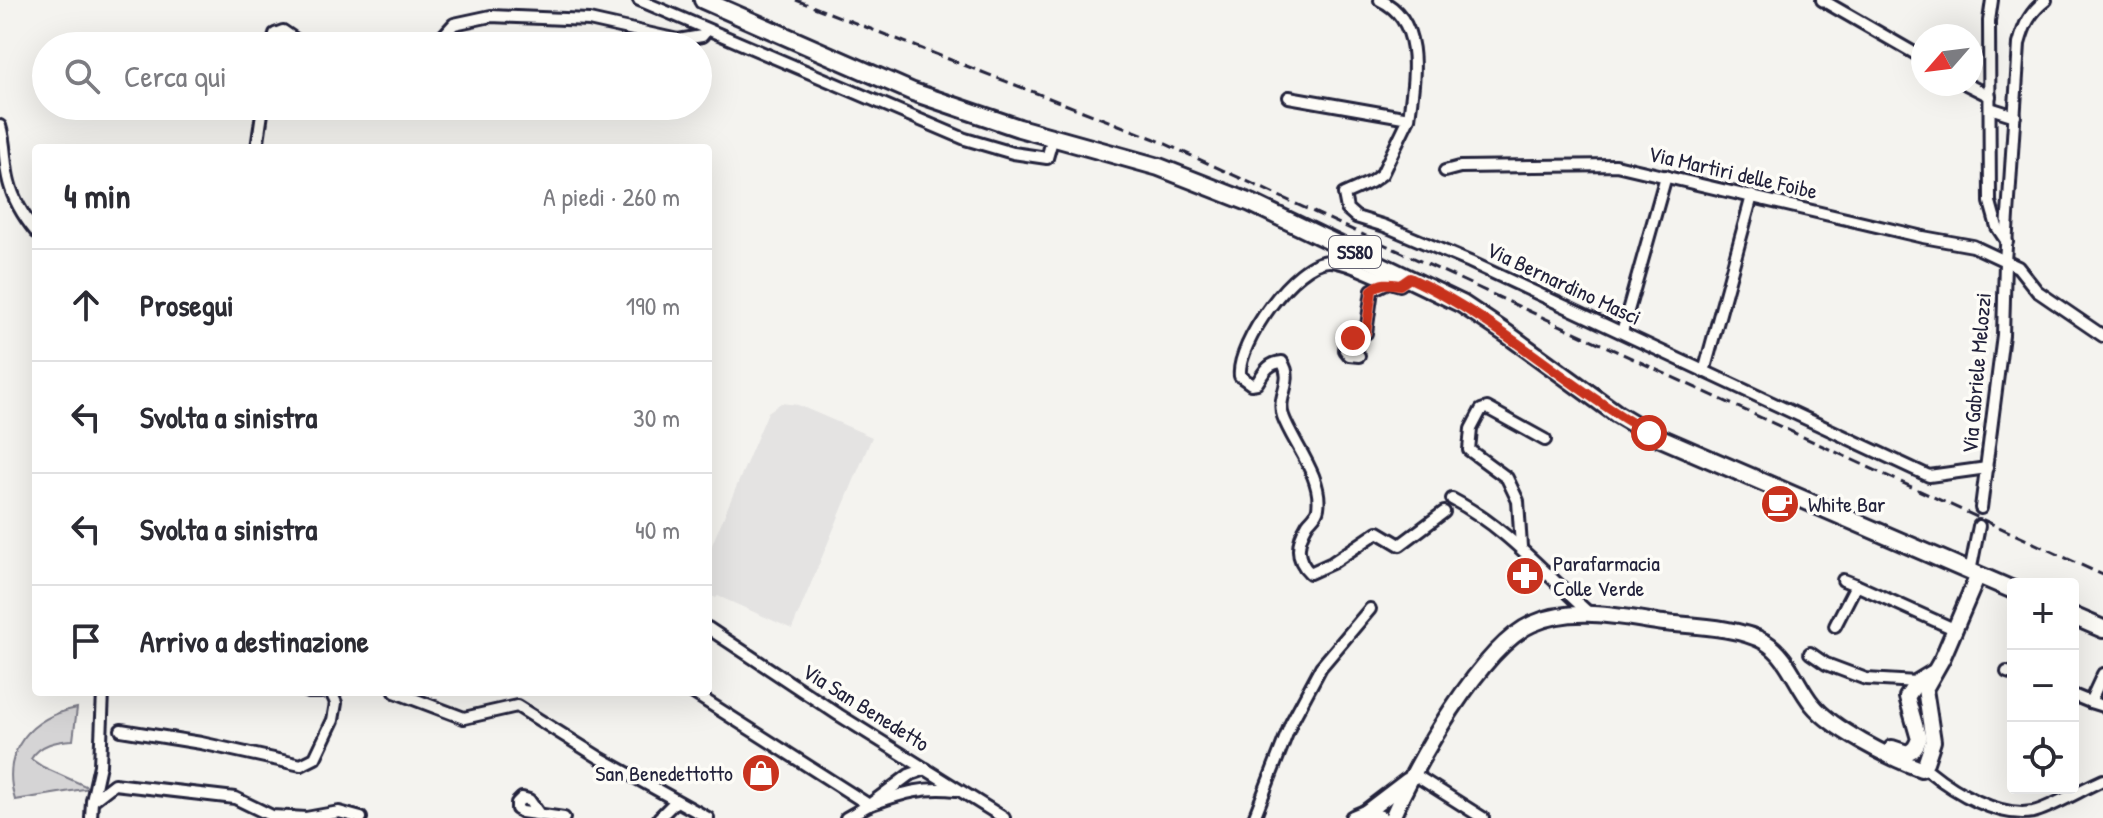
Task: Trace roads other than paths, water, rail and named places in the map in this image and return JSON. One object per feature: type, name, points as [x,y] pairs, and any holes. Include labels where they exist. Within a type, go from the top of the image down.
[{"type":"main road","name":"SS80","points":[[703,0],[913,92],[1199,181],[1410,278],[1484,318],[1617,414],[1649,433],[2007,588]]},
{"type":"main road","points":[[2079,619],[2103,629]]},
{"type":"street","points":[[639,0],[712,32]]},
{"type":"street","points":[[1289,97],[1409,118],[1414,52],[1409,32],[1400,17],[1380,0]]},
{"type":"street","points":[[1822,0],[1911,51]]},
{"type":"street","points":[[1992,0],[1989,21],[1990,202],[1997,227],[2007,242]]},
{"type":"street","name":"Via Gabriele Melozzi","points":[[1981,508],[2003,335],[2018,53],[2024,24],[2035,7],[2046,0]]},
{"type":"street","points":[[447,32],[454,24],[491,16],[589,20],[642,32]]},
{"type":"street","points":[[712,32],[965,139],[1013,153],[1047,158],[1053,137]]},
{"type":"street","points":[[1983,92],[1990,96]]},
{"type":"street","points":[[1990,108],[2015,116]]},
{"type":"street","name":"Via Bernardino Masci","points":[[1409,118],[1382,174],[1344,194],[1347,209],[1356,217],[1470,262],[1929,476],[1987,468]]},
{"type":"street","points":[[258,144],[261,120]]},
{"type":"street","points":[[0,126],[5,141],[9,182],[21,213],[32,227]]},
{"type":"street","name":"Via Martiri delle Foibe","points":[[1445,171],[1460,167],[1616,165],[1973,246],[2018,267],[2037,291],[2103,336]]},
{"type":"street","points":[[1622,332],[1666,176]]},
{"type":"street","points":[[1704,372],[1752,196]]},
{"type":"street","points":[[1410,278],[1400,285],[1332,261],[1322,262],[1304,271],[1285,287],[1263,316],[1240,362],[1240,376],[1251,384],[1257,383],[1274,363],[1282,362],[1287,369],[1288,378],[1281,404],[1283,416],[1305,456],[1318,498],[1318,510],[1309,522],[1298,552],[1300,564],[1310,573],[1332,563],[1378,532],[1400,545],[1444,512]]},
{"type":"street","points":[[1359,356],[1349,355],[1345,350],[1346,341],[1366,333],[1372,290],[1388,282]]},
{"type":"street","points":[[1521,547],[1518,501],[1507,478],[1469,450],[1471,429],[1481,410],[1487,408],[1545,440]]},
{"type":"street","points":[[1452,499],[1480,513],[1521,547],[1589,613]]},
{"type":"street","points":[[1925,767],[1933,741],[1925,689],[1954,629],[1974,574],[1979,526]]},
{"type":"street","points":[[1843,580],[1954,629]]},
{"type":"street","points":[[1835,626],[1856,585]]},
{"type":"street","points":[[1254,818],[1291,723],[1321,667],[1370,609]]},
{"type":"street","points":[[1392,818],[1410,777],[1453,706],[1507,639],[1532,623],[1589,613],[1734,632],[1763,641],[1786,661],[1806,695],[1829,721],[1892,757],[1925,767],[1967,799],[2011,813],[2033,812],[2103,780]]},
{"type":"street","name":"Via San Benedetto","points":[[712,631],[1004,818]]},
{"type":"street","points":[[1810,653],[1826,664],[1866,679],[1917,682]]},
{"type":"street","points":[[1829,721],[1860,730],[1899,751],[1907,753],[1914,750],[1919,739],[1907,697],[1917,682],[1935,670]]},
{"type":"street","points":[[2090,702],[2103,674]]},
{"type":"street","points":[[91,818],[100,765],[103,696]]},
{"type":"street","points":[[121,730],[201,743],[301,765],[315,758],[333,720],[336,703],[333,696]]},
{"type":"street","points":[[406,696],[464,718],[517,706],[708,818]]},
{"type":"street","points":[[698,696],[869,805]]},
{"type":"street","points":[[2079,697],[2103,706]]},
{"type":"street","points":[[901,754],[907,760],[909,769],[902,780]]},
{"type":"street","points":[[911,790],[925,776],[926,769]]},
{"type":"street","points":[[846,818],[902,780],[926,769]]},
{"type":"street","points":[[1359,816],[1410,777]]},
{"type":"street","points":[[1410,777],[1483,818]]},
{"type":"street","points":[[92,801],[114,784],[235,798],[272,816],[306,818],[339,812],[361,818]]},
{"type":"street","points":[[869,805],[911,790],[934,788],[962,791]]},
{"type":"street","points":[[659,818],[676,801]]},
{"type":"street","points":[[539,814],[564,818]]},
{"type":"street","points":[[1359,816],[1380,818]]},
{"type":"railway","points":[[796,0],[1155,139],[2103,575]]},
{"type":"place","name":"White Bar","points":[[1780,504]]},
{"type":"place","name":"Parafarmacia Colle Verde","points":[[1525,576]]},
{"type":"place","name":"San Benedettotto","points":[[761,773]]}]
